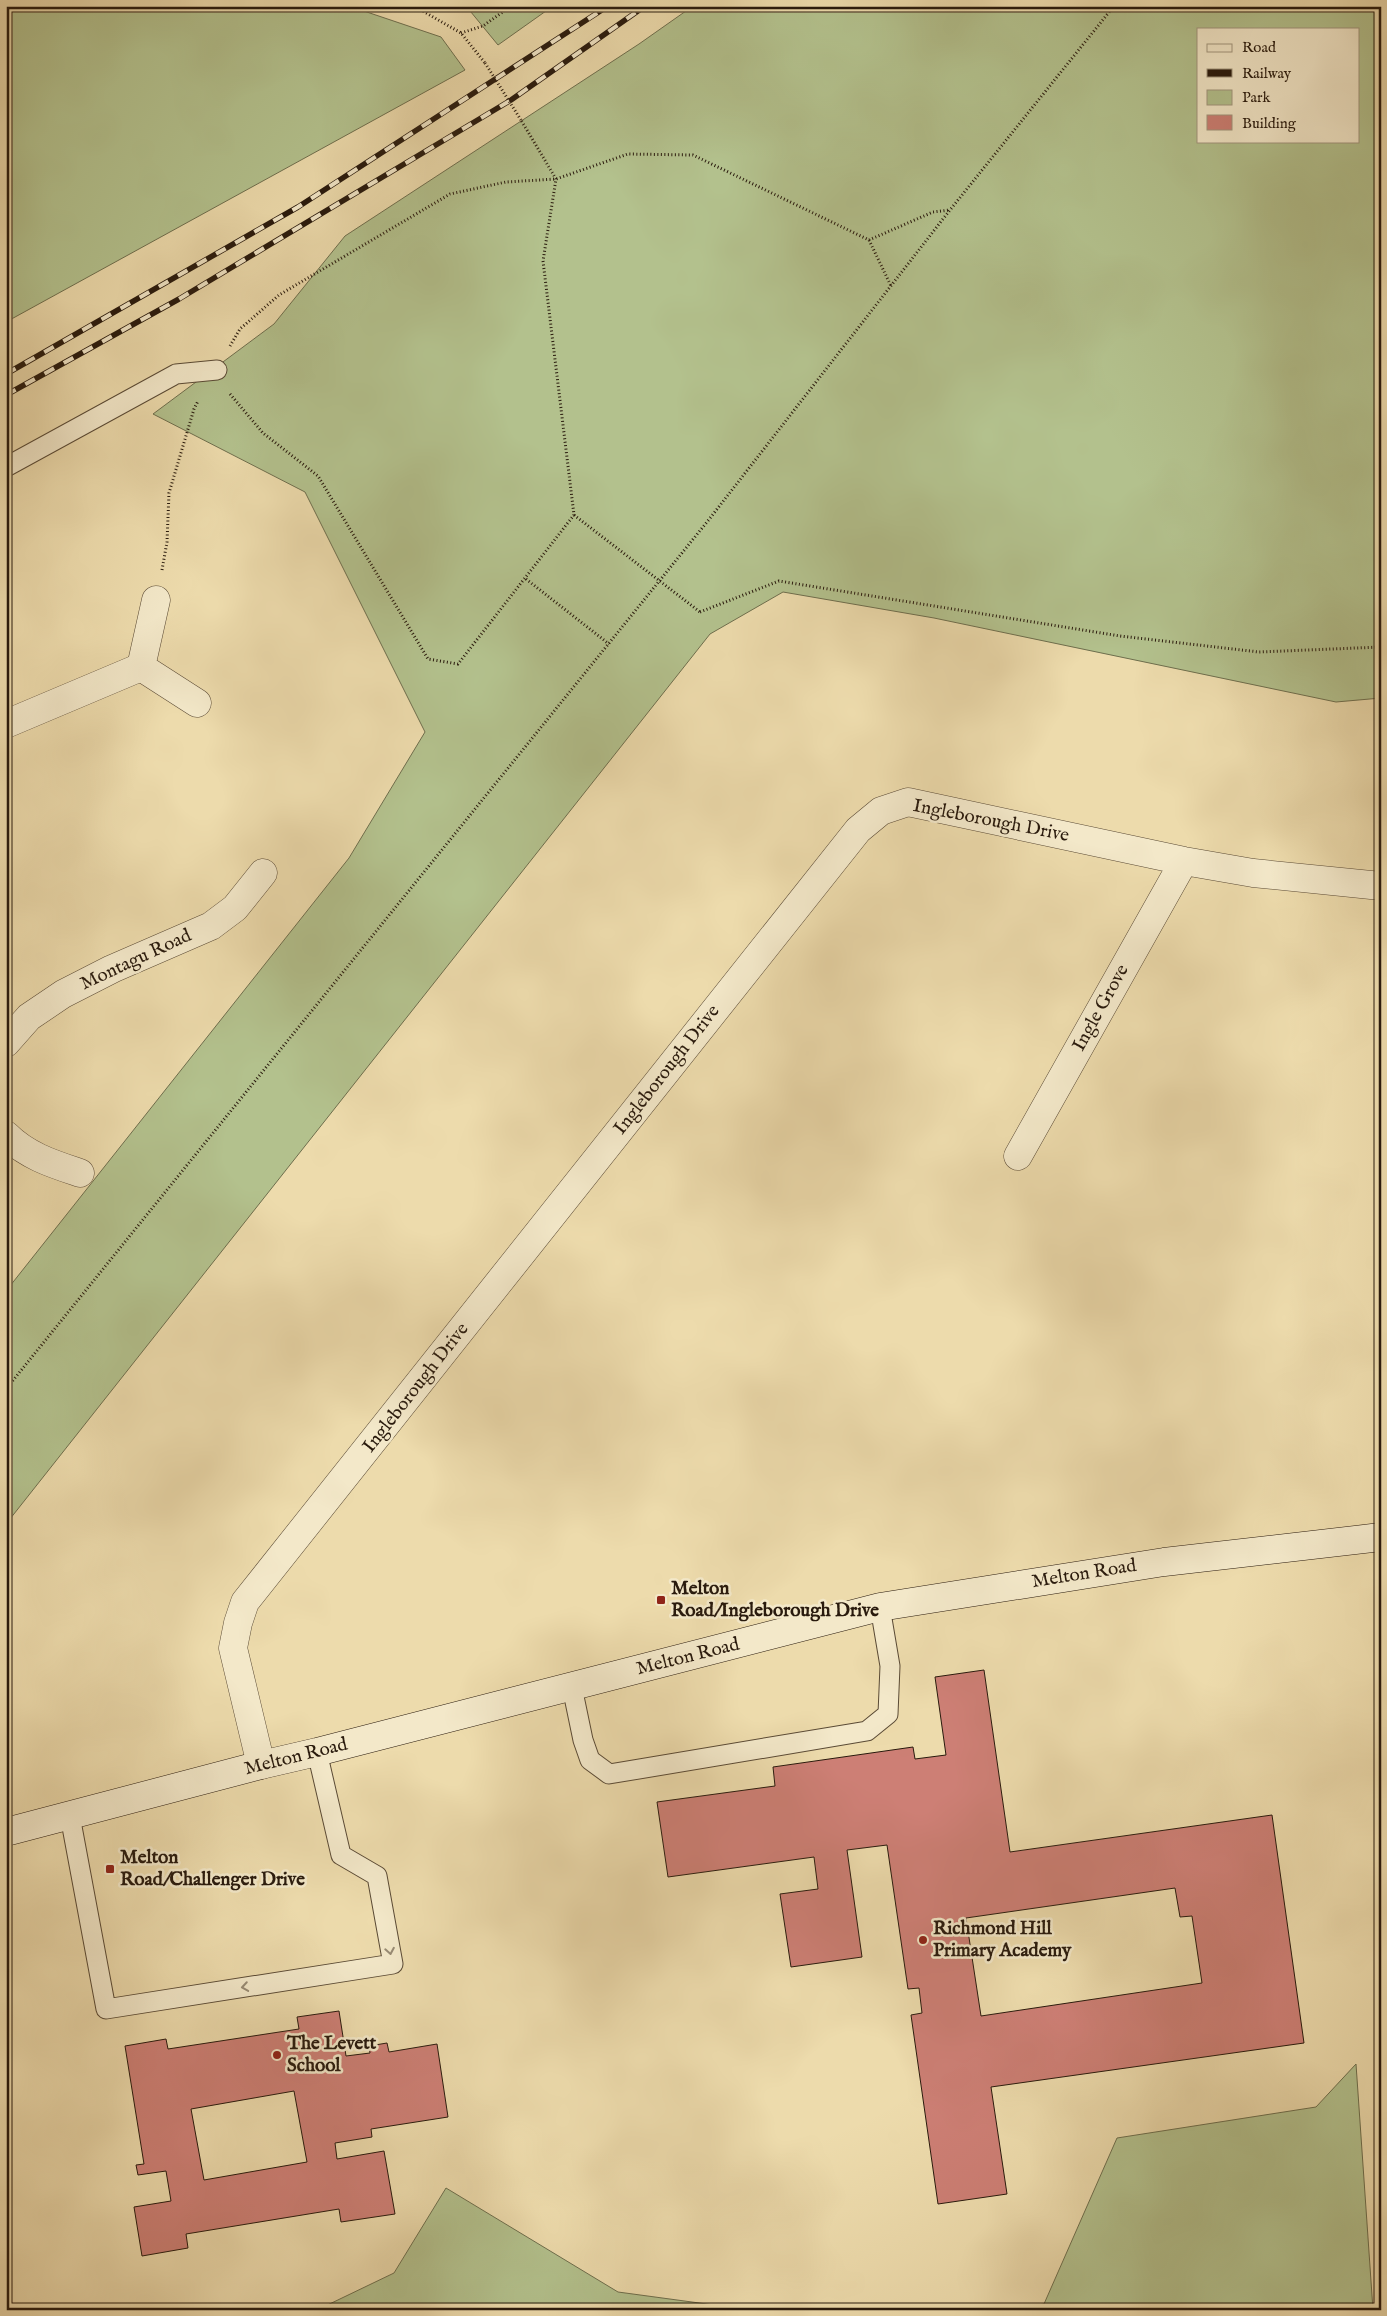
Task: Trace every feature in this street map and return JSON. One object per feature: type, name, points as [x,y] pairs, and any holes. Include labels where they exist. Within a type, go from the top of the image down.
[{"type":"street","points":[[141,667],[156,600]]},
{"type":"street","points":[[141,667],[197,703]]},
{"type":"street","points":[[6,724],[141,667]]},
{"type":"street","name":"Ingleborough Drive","points":[[261,1764],[233,1648],[245,1602],[858,830],[881,810],[908,802],[1184,861],[1253,873],[1381,886]]},
{"type":"street","name":"Ingle Grove","points":[[1018,1156],[1184,861]]},
{"type":"street","name":"Montagu Road","points":[[6,1044],[28,1018],[64,994],[112,969],[211,926],[235,908],[263,873]]},
{"type":"street","points":[[6,1135],[18,1147],[42,1160],[80,1173]]},
{"type":"street","name":"Melton Road","points":[[6,1832],[261,1764],[317,1752],[880,1607],[1164,1562],[1381,1537]]},
{"type":"lane","points":[[6,467],[176,374],[215,372]]},
{"type":"lane","points":[[572,1686],[583,1740],[590,1760],[609,1774],[867,1731],[888,1714],[890,1666],[880,1607]]},
{"type":"lane","points":[[70,1816],[106,2009],[393,1964],[376,1876],[341,1855],[317,1752]]},
{"type":"path","points":[[215,372],[263,433],[318,476],[428,659],[458,664],[574,515],[544,262],[556,179],[485,63],[461,33],[414,6]]},
{"type":"path","points":[[461,33],[483,26],[511,6]]},
{"type":"path","points":[[6,1389],[707,522],[950,210],[1114,6]]},
{"type":"path","points":[[156,600],[167,542],[169,493],[194,409],[240,329],[279,294],[450,194],[506,182],[556,179],[628,154],[693,155],[751,181],[869,240],[891,286]]},
{"type":"path","points":[[869,240],[933,212],[950,210]]},
{"type":"path","points":[[574,515],[700,612],[779,582],[1120,636],[1259,652],[1381,647]]},
{"type":"path","points":[[526,579],[609,644]]},
{"type":"green space","points":[[6,6],[349,6],[441,37],[465,70],[6,322]]},
{"type":"green space","points":[[466,6],[553,6],[498,45]]},
{"type":"green space","points":[[693,6],[1381,6],[1381,698],[1336,702],[934,618],[783,592],[710,634],[6,1524],[6,1291],[349,858],[425,732],[305,492],[153,414],[274,324],[345,236],[639,44]]},
{"type":"green space","points":[[1356,2064],[1373,2310],[1007,2310],[1044,2304],[1117,2138],[1316,2107]]},
{"type":"green space","points":[[446,2188],[618,2292],[751,2310],[317,2310],[394,2273]]},
{"type":"building","points":[[984,1670],[1010,1852],[1272,1815],[1304,2043],[991,2087],[1007,2194],[938,2204],[911,2015],[922,2013],[919,1988],[908,1989],[887,1845],[847,1850],[862,1957],[791,1967],[780,1894],[818,1889],[814,1857],[668,1877],[657,1802],[775,1786],[773,1767],[913,1747],[915,1759],[946,1755],[935,1677]],"holes":[[[1175,1888],[1180,1917],[1192,1916],[1202,1983],[981,2016],[966,1918]]]},
{"type":"building","points":[[339,2011],[346,2056],[370,2053],[369,2046],[387,2043],[389,2052],[437,2044],[448,2117],[371,2129],[372,2137],[335,2143],[337,2159],[384,2151],[395,2214],[341,2222],[339,2209],[186,2234],[188,2248],[142,2256],[134,2207],[171,2201],[166,2171],[138,2175],[136,2165],[144,2164],[125,2046],[166,2039],[168,2049],[299,2029],[297,2017]],"holes":[[[294,2091],[307,2162],[204,2180],[191,2109]]]},
{"type":"railway","points":[[6,374],[298,207],[608,6]]},
{"type":"railway","points":[[6,395],[179,299],[511,100],[645,6]]},
{"type":"place","name":"Melton Road/Ingleborough Drive","points":[[661,1600]]},
{"type":"place","name":"Melton Road/Challenger Drive","points":[[110,1869]]},
{"type":"place","name":"Richmond Hill Primary Academy","points":[[923,1940]]},
{"type":"place","name":"The Levett School","points":[[277,2055]]}]
